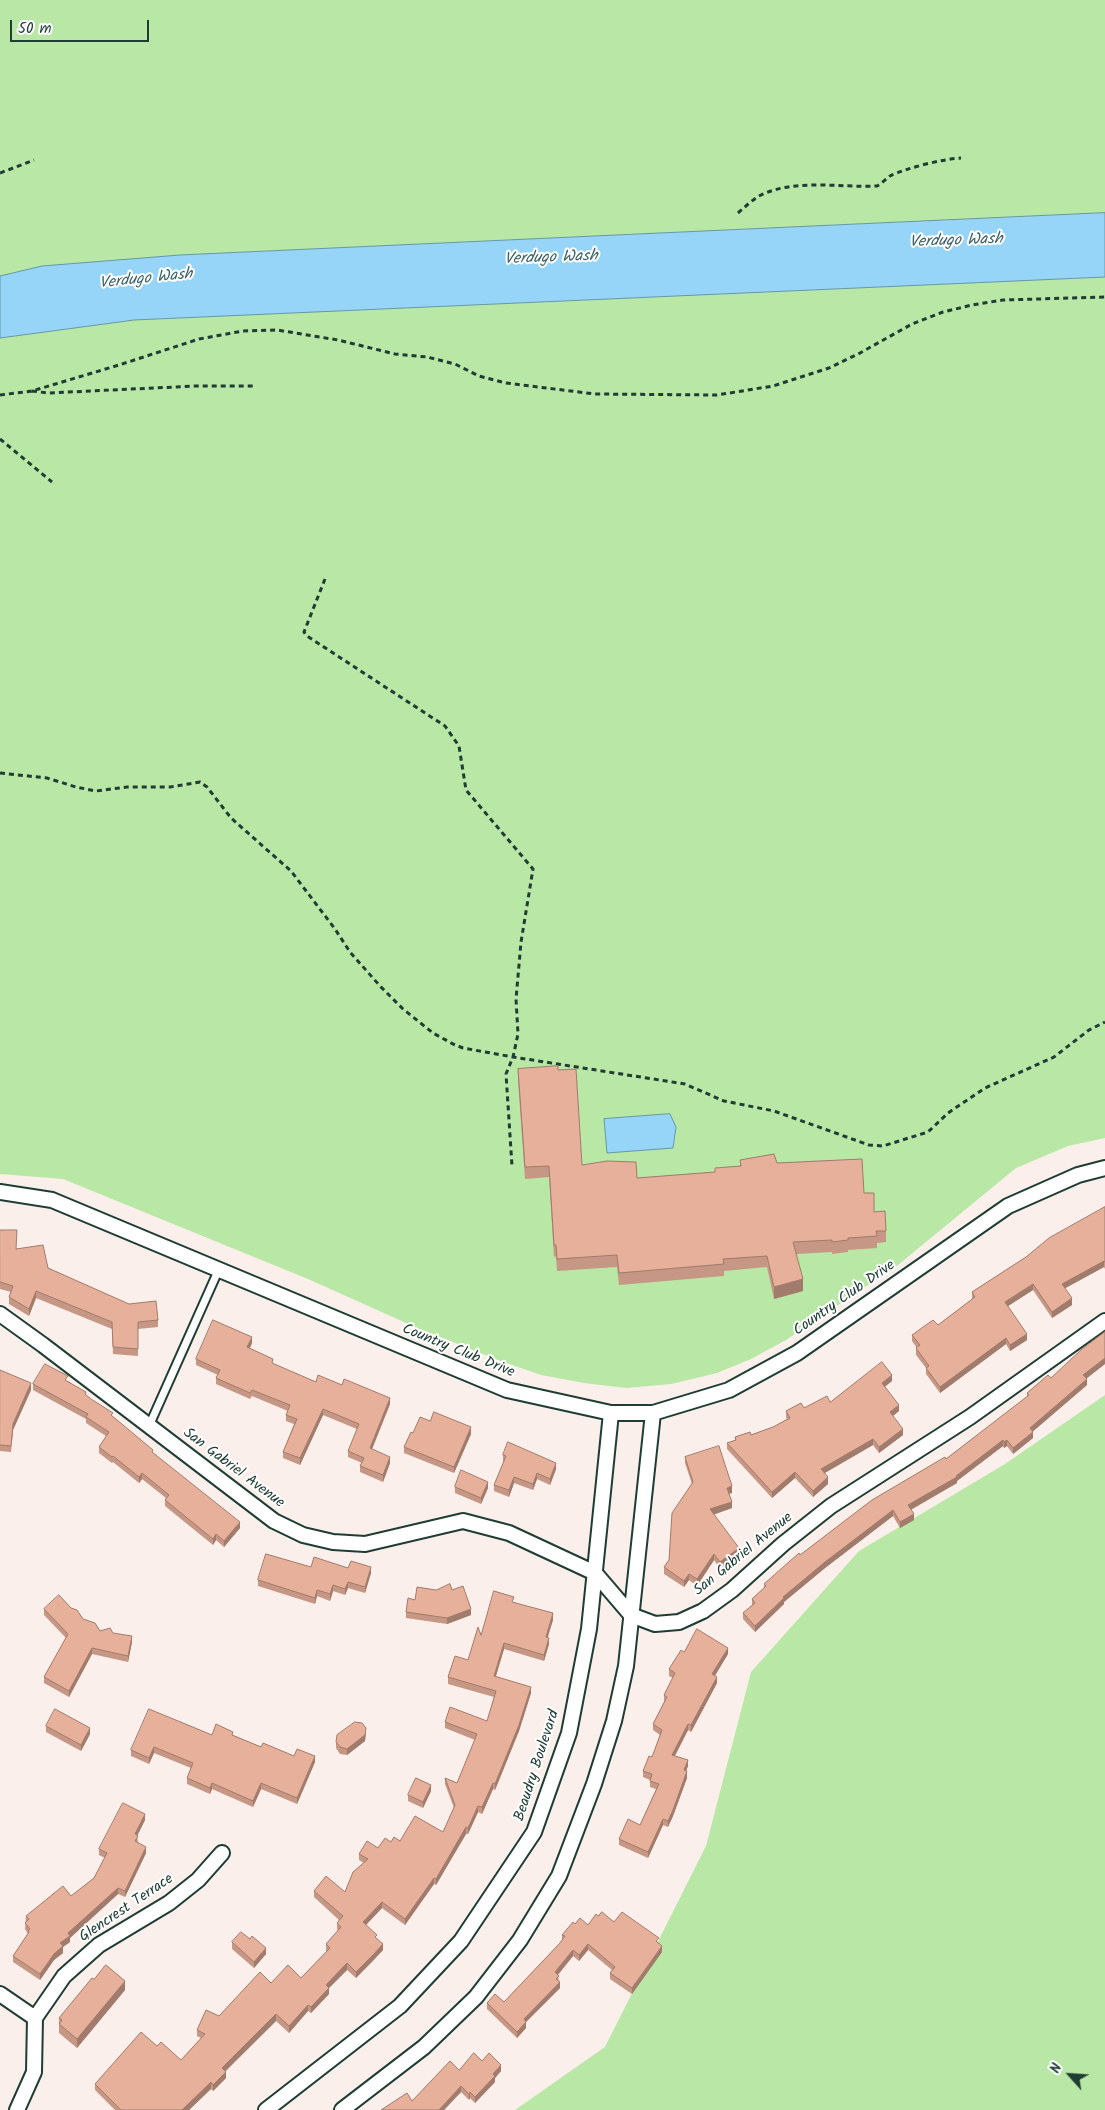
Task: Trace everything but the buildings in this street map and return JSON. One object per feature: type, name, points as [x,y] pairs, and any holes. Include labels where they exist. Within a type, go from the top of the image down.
[{"type":"street","name":"Country Club Drive","points":[[0,1192],[52,1200],[507,1390],[611,1413],[653,1412],[729,1390],[797,1353],[1008,1206],[1078,1175],[1105,1168]]},
{"type":"street","name":"San Gabriel Avenue","points":[[0,1314],[274,1521],[303,1535],[333,1542],[365,1544],[463,1522],[509,1533],[595,1573],[631,1614],[655,1624],[679,1622],[703,1611],[732,1590],[783,1544],[831,1506],[875,1480],[970,1417],[1105,1321]]},
{"type":"street","points":[[342,2110],[424,2047],[476,1997],[520,1940],[559,1876],[594,1784],[614,1721],[626,1666],[653,1412]]},
{"type":"street","name":"Beaudry Boulevard","points":[[266,2110],[400,2006],[462,1941],[534,1832],[569,1732],[589,1629],[611,1413]]},
{"type":"street","name":"Glencrest Terrace","points":[[35,2018],[64,1976],[100,1945],[169,1903],[198,1880],[222,1853]]},
{"type":"street","points":[[0,1994],[35,2018],[34,2072],[16,2110]]},
{"type":"lane","points":[[150,1426],[219,1270]]},
{"type":"path","points":[[738,213],[758,196],[782,187],[822,185],[878,186],[890,176],[904,170],[947,158],[961,158]]},
{"type":"path","points":[[0,173],[34,160]]},
{"type":"path","points":[[0,395],[32,391],[199,339],[243,331],[277,330],[338,340],[395,354],[455,364],[479,376],[506,383],[595,394],[717,395],[773,386],[829,368],[912,324],[943,312],[1002,300],[1105,297]]},
{"type":"path","points":[[32,391],[48,393],[196,386],[254,386]]},
{"type":"path","points":[[0,439],[52,482]]},
{"type":"path","points":[[325,579],[304,632],[307,636],[445,726],[459,746],[466,790],[534,869],[521,942],[516,999],[518,1034],[513,1057],[506,1074],[512,1166]]},
{"type":"path","points":[[0,773],[47,778],[76,788],[96,791],[127,786],[170,787],[200,782],[207,787],[231,818],[291,871],[336,929],[357,961],[403,1009],[433,1033],[453,1044],[463,1048],[513,1057],[685,1084],[724,1101],[774,1111],[869,1145],[883,1146],[928,1132],[948,1113],[985,1088],[1054,1057],[1089,1030],[1105,1022]]},
{"type":"green space","points":[[0,0],[1105,0],[1105,1138],[1068,1146],[1016,1168],[898,1265],[786,1340],[751,1359],[717,1373],[671,1384],[626,1388],[541,1375],[498,1360],[415,1327],[308,1279],[63,1179],[0,1174]]},
{"type":"green space","points":[[1105,1395],[1105,2110],[515,2110],[605,2047],[706,1846],[751,1672],[859,1551],[1005,1464]]},
{"type":"water","name":"Verdugo Wash","points":[[1105,213],[1105,277],[134,320],[0,338],[0,276],[42,266],[180,255]]},
{"type":"water","points":[[670,1114],[676,1127],[673,1148],[607,1153],[604,1119]]}]
